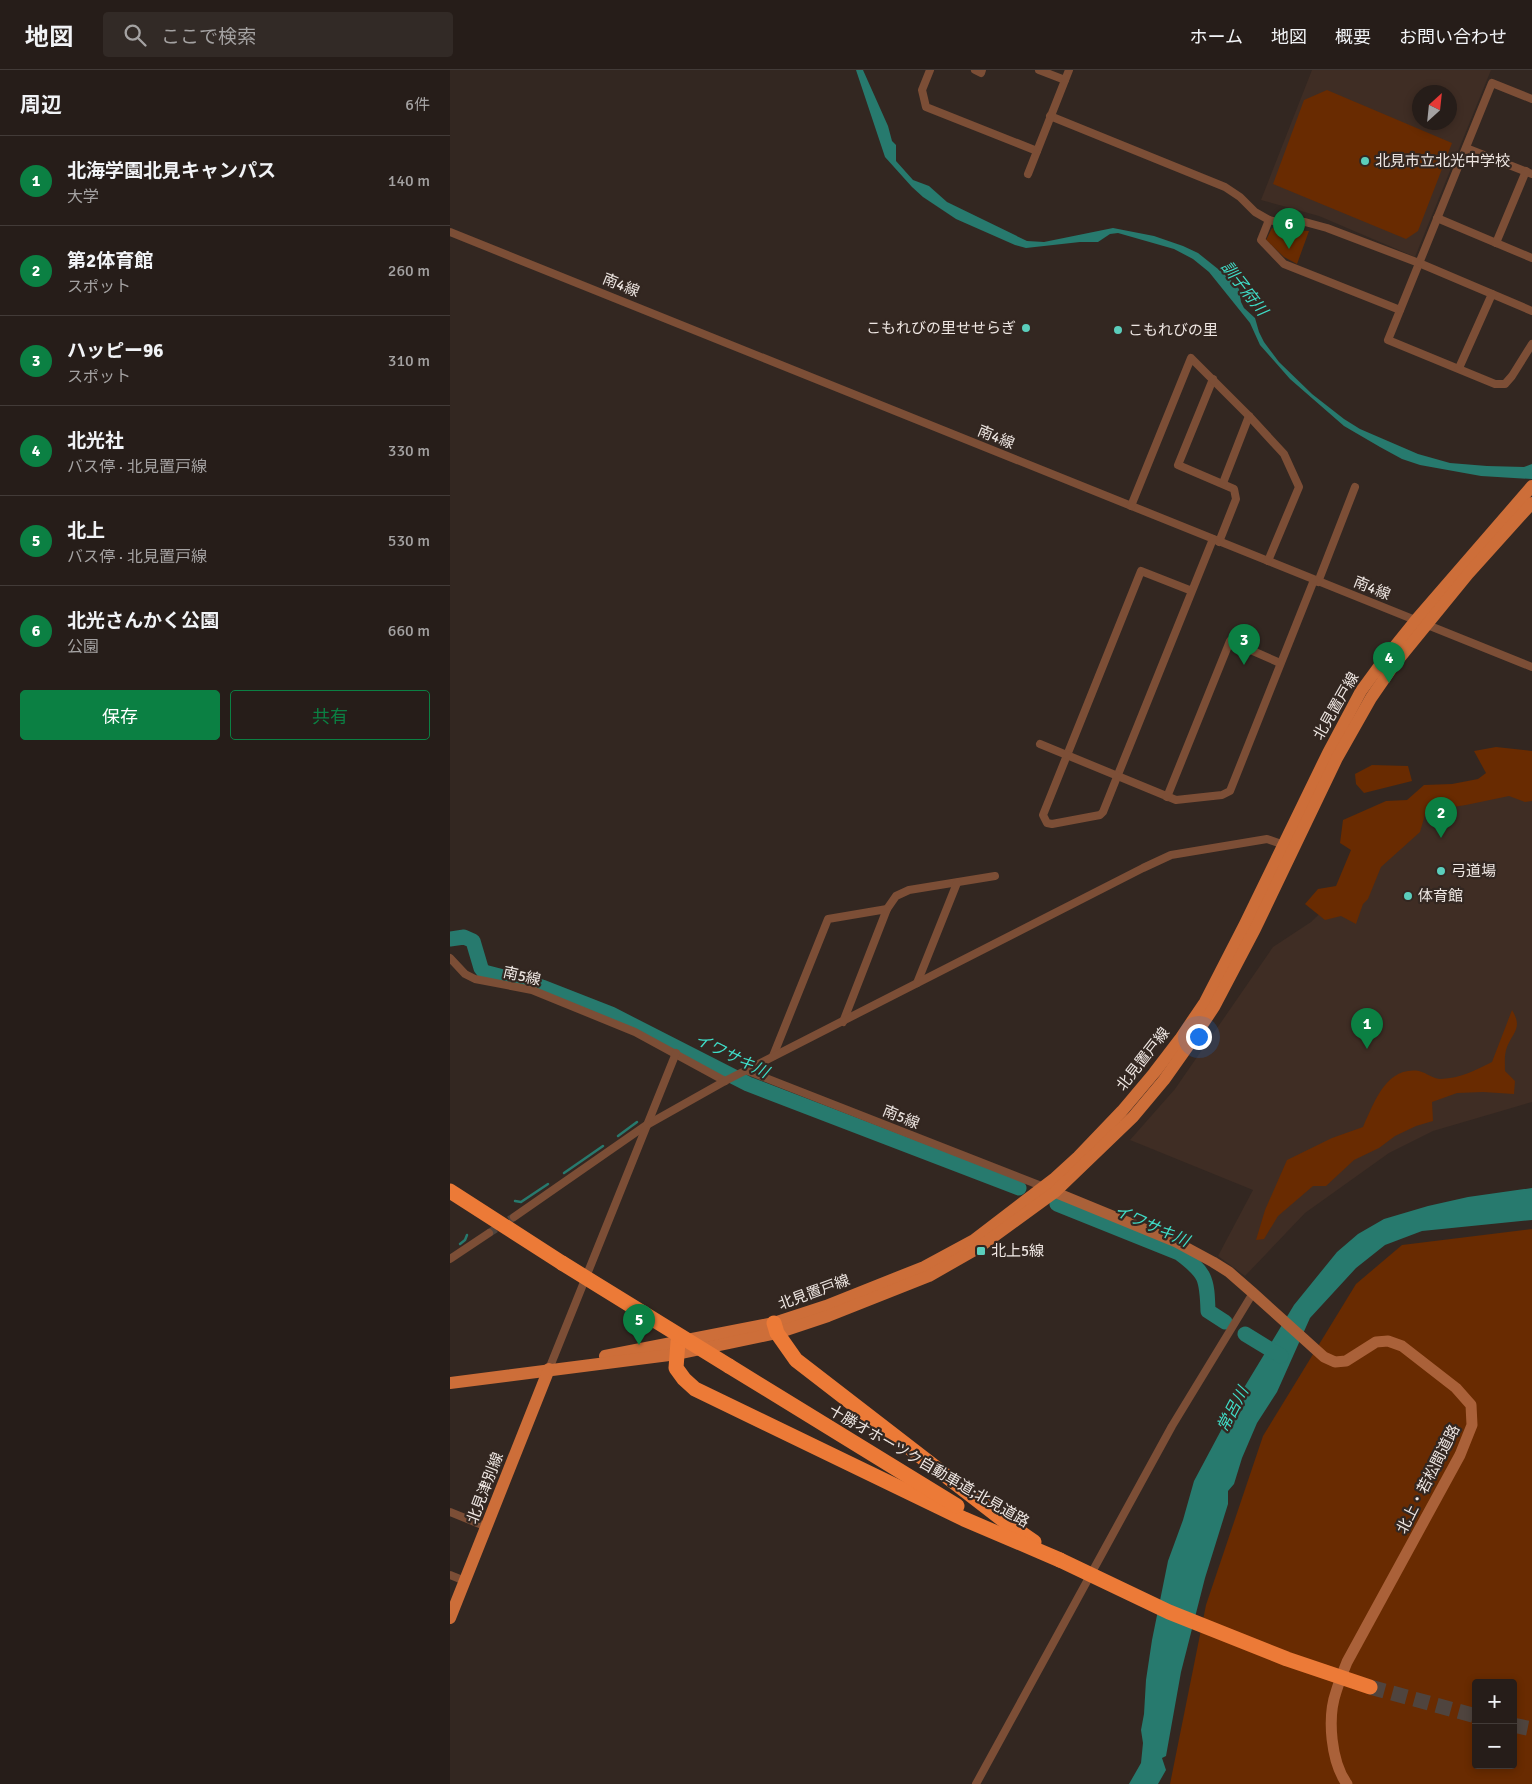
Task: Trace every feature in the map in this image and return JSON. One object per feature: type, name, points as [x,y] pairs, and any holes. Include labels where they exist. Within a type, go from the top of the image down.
[{"type":"highway","name":"十勝オホーツク自動車道;北見道路","points":[[450,1191],[523,1239],[969,1513],[1060,1560],[1169,1612],[1288,1660],[1370,1687]]},
{"type":"highway","name":"十勝オホーツク自動車道;北見道路","points":[[450,1199],[523,1239]]},
{"type":"highway","points":[[775,1328],[796,1360],[1011,1526],[1060,1560]]},
{"type":"highway","points":[[678,1348],[676,1368],[684,1379],[695,1388],[964,1519],[1060,1560]]},
{"type":"main road","name":"北見置戸線","points":[[450,1383],[549,1369],[566,1369],[775,1328],[924,1267],[974,1240],[1049,1190],[1122,1112],[1180,1039],[1205,1002],[1288,846],[1371,698],[1422,622],[1532,486]]},
{"type":"main road","name":"北見置戸線","points":[[1422,622],[1532,503]]},
{"type":"main road","name":"北見津別線","points":[[450,1618],[549,1369]]},
{"type":"street","points":[[930,70],[922,90],[926,107],[1037,151]]},
{"type":"street","points":[[975,70],[981,73],[982,70]]},
{"type":"street","points":[[1039,70],[1065,80]]},
{"type":"street","points":[[1028,174],[1069,70]]},
{"type":"street","points":[[1532,99],[1492,83],[1388,340],[1495,384],[1505,384],[1532,344]]},
{"type":"street","points":[[1050,116],[1225,187],[1240,197],[1255,212],[1269,220],[1282,223],[1304,222],[1327,228],[1419,263],[1532,311]]},
{"type":"street","points":[[1466,148],[1529,172],[1496,243]]},
{"type":"street","points":[[1437,218],[1532,258]]},
{"type":"street","points":[[1269,220],[1261,240],[1284,264],[1400,310]]},
{"type":"street","name":"南4線","points":[[450,232],[1532,667]]},
{"type":"street","points":[[1459,368],[1492,294]]},
{"type":"street","points":[[1131,506],[1191,358],[1284,454],[1299,487],[1268,561]]},
{"type":"street","points":[[1192,591],[1141,571],[1043,815],[1047,823],[1052,824],[1100,815],[1192,591],[1236,499],[1234,489],[1178,465],[1213,379]]},
{"type":"street","points":[[1223,484],[1249,416]]},
{"type":"street","points":[[1040,744],[1176,800],[1222,795],[1230,791],[1280,663],[1355,487]]},
{"type":"street","points":[[1167,797],[1230,641],[1280,663]]},
{"type":"street","points":[[514,1217],[645,1126],[773,1056],[1171,855],[1267,839],[1288,846]]},
{"type":"street","points":[[843,1022],[887,909],[896,896],[909,890],[994,876]]},
{"type":"street","points":[[916,983],[957,883]]},
{"type":"street","points":[[773,1056],[828,919],[887,909]]},
{"type":"street","name":"南5線","points":[[450,958],[465,974],[475,978],[532,990],[635,1032],[731,1079]]},
{"type":"street","points":[[549,1369],[645,1126],[676,1053]]},
{"type":"street","name":"南5線","points":[[748,1071],[1049,1190]]},
{"type":"street","name":"北上・若松間道路","points":[[1049,1190],[1176,1242],[1229,1272],[1324,1357],[1335,1362],[1346,1361],[1376,1342],[1388,1341],[1402,1346],[1456,1388],[1471,1405],[1472,1425],[1460,1456],[1347,1662],[1335,1693],[1331,1712],[1331,1731],[1336,1757],[1347,1784]]},
{"type":"street","points":[[450,1260],[490,1233]]},
{"type":"street","points":[[976,1784],[1172,1426],[1257,1296]]},
{"type":"street","points":[[450,1512],[487,1528]]},
{"type":"street","points":[[450,1575],[465,1581]]},
{"type":"shaded area","name":"北見市立北光中学校","points":[[1312,70],[1491,70],[1415,257],[1319,216],[1261,200]]},
{"type":"shaded area","name":"北見市立北光中学校","points":[[1327,90],[1412,126],[1412,130],[1421,130],[1452,143],[1418,231],[1406,239],[1273,184],[1304,100]]},
{"type":"shaded area","points":[[1272,228],[1309,231],[1297,264],[1284,257],[1266,240]]},
{"type":"shaded area","points":[[1496,747],[1532,751],[1532,801],[1525,802],[1509,796],[1426,811],[1420,832],[1381,867],[1368,899],[1363,904],[1356,924],[1341,916],[1325,920],[1305,904],[1318,889],[1336,886],[1351,850],[1340,843],[1343,820],[1386,801],[1407,800],[1424,785],[1452,784],[1478,779],[1486,773],[1474,751]]},
{"type":"shaded area","points":[[1372,765],[1408,766],[1412,781],[1364,793],[1356,784],[1355,774]]},
{"type":"shaded area","points":[[1510,793],[1532,793],[1532,1102],[1433,1131],[1389,1153],[1305,1213],[1245,1276],[1218,1256],[1253,1190],[1130,1140],[1175,1089],[1273,947],[1311,922],[1397,839],[1423,806]]},
{"type":"shaded area","points":[[1512,1010],[1517,1026],[1506,1050],[1505,1071],[1515,1081],[1514,1094],[1457,1093],[1432,1102],[1433,1121],[1416,1126],[1395,1136],[1379,1148],[1354,1160],[1326,1186],[1313,1186],[1278,1216],[1264,1239],[1256,1240],[1265,1210],[1287,1160],[1332,1138],[1363,1127],[1377,1097],[1390,1080],[1398,1074],[1408,1071],[1419,1071],[1438,1079],[1448,1078],[1467,1074],[1492,1062]]},
{"type":"shaded area","points":[[1532,1229],[1532,1784],[1170,1784],[1206,1605],[1263,1436],[1356,1284],[1402,1245]]},
{"type":"water","name":"訓子府川","points":[[856,70],[863,70],[888,126],[892,141],[896,145],[896,161],[913,180],[929,186],[947,202],[1027,241],[1044,242],[1113,228],[1154,236],[1198,253],[1228,277],[1239,289],[1244,308],[1255,318],[1264,342],[1279,362],[1312,394],[1344,419],[1360,429],[1418,454],[1450,463],[1524,467],[1532,464],[1532,479],[1481,476],[1420,465],[1402,459],[1344,426],[1290,379],[1260,345],[1250,323],[1209,272],[1193,259],[1174,249],[1118,233],[1110,234],[1098,242],[1026,248],[956,219],[923,197],[885,157]]},
{"type":"water","points":[[1532,1188],[1532,1220],[1422,1231],[1385,1245],[1356,1268],[1310,1318],[1277,1392],[1257,1423],[1242,1458],[1234,1484],[1228,1491],[1228,1504],[1205,1578],[1181,1672],[1166,1756],[1162,1758],[1166,1770],[1158,1784],[1129,1784],[1141,1763],[1143,1743],[1141,1730],[1146,1680],[1168,1561],[1183,1520],[1194,1481],[1242,1391],[1294,1305],[1337,1252],[1358,1234],[1384,1219],[1468,1197]]},
{"type":"waterway","name":"イワサキ川","points":[[450,939],[464,937],[473,941],[484,972],[542,987],[611,1014],[748,1084],[1019,1188]]},
{"type":"waterway","points":[[618,1136],[637,1122]]},
{"type":"waterway","points":[[564,1173],[603,1146]]},
{"type":"waterway","points":[[515,1201],[521,1202],[548,1184]]},
{"type":"waterway","name":"イワサキ川","points":[[1057,1204],[1179,1253],[1200,1271],[1206,1283],[1208,1311],[1225,1322]]},
{"type":"waterway","points":[[460,1244],[467,1235]]},
{"type":"waterway","name":"イワサキ川","points":[[1245,1334],[1281,1356]]},
{"type":"tunnel","points":[[489,1233],[514,1217]]},
{"type":"tunnel","points":[[1370,1687],[1472,1715]]},
{"type":"tunnel","points":[[1517,1726],[1532,1729]]},
{"type":"place","name":"北見市立北光中学校","points":[[1365,161]]},
{"type":"place","name":"北光さんかく公園","points":[[1289,249]]},
{"type":"place","name":"こもれびの里せせらぎ","points":[[1026,328]]},
{"type":"place","name":"こもれびの里","points":[[1118,330]]},
{"type":"place","name":"ハッピー96","points":[[1244,665]]},
{"type":"place","name":"北光社","points":[[1389,683]]},
{"type":"place","name":"第2体育館","points":[[1441,838]]},
{"type":"place","name":"弓道場","points":[[1441,871]]},
{"type":"place","name":"体育館","points":[[1408,896]]},
{"type":"place","name":"北海学園北見キャンパス","points":[[1367,1049]]},
{"type":"place","name":"北上5線","points":[[981,1251]]},
{"type":"place","name":"北上","points":[[639,1345]]},
{"type":"water label","name":"常呂川","points":[[1232,1409]]}]
